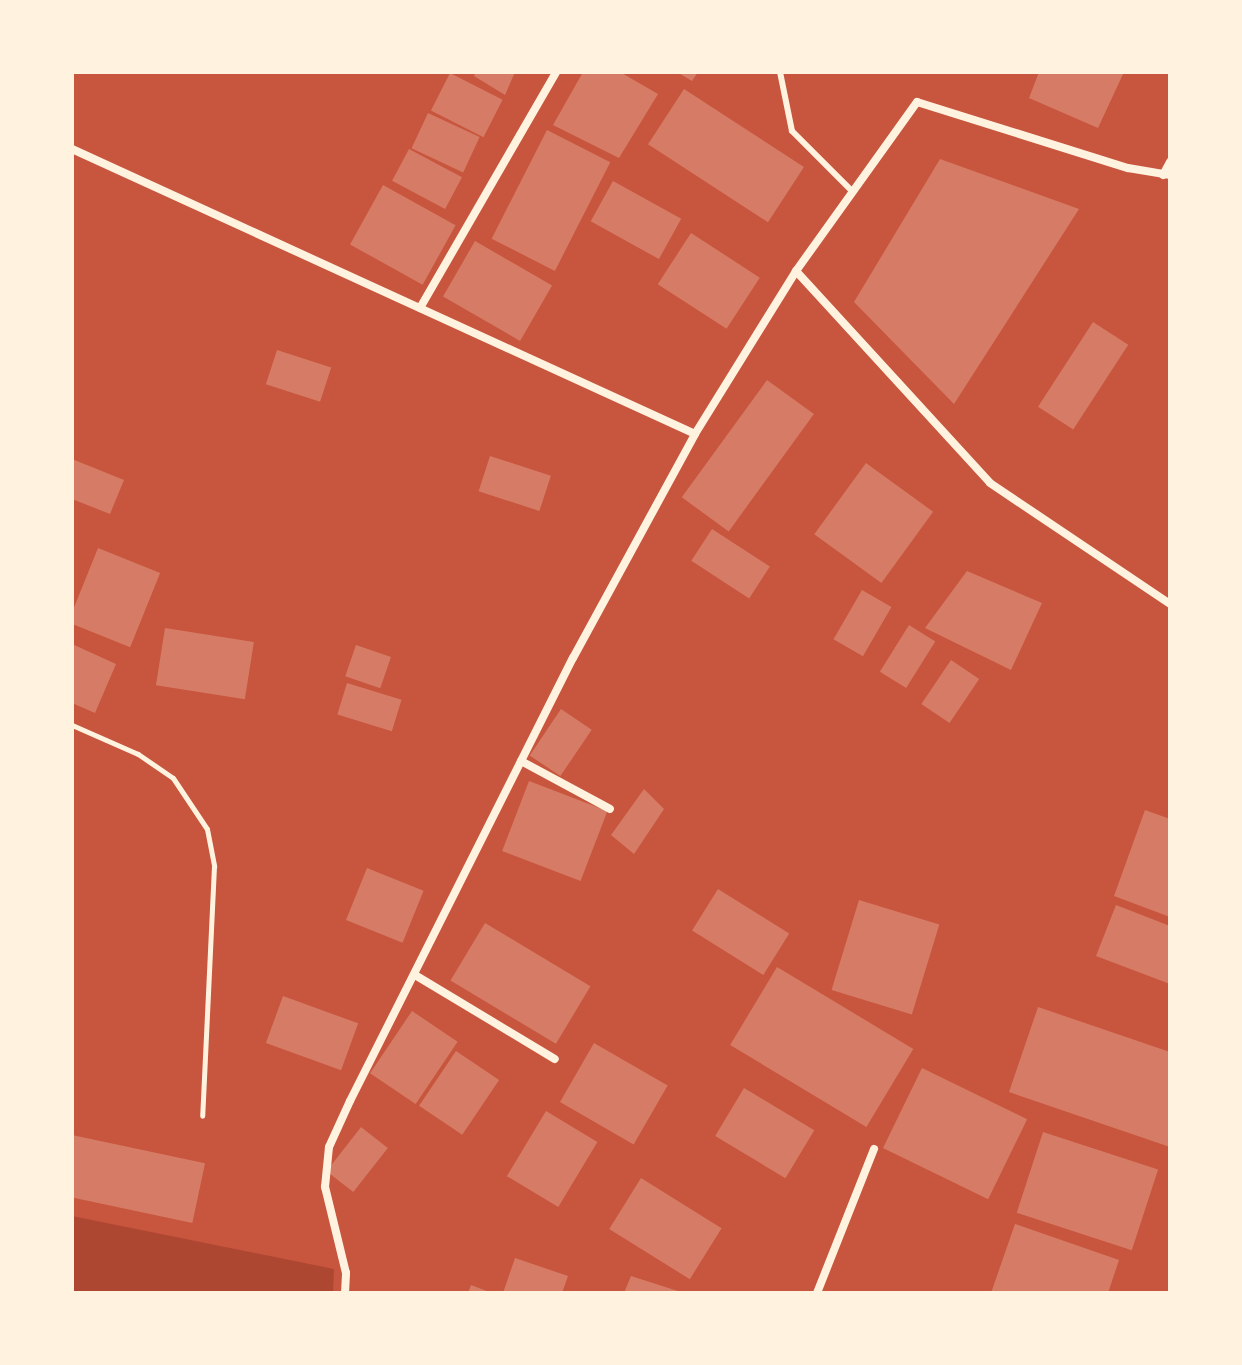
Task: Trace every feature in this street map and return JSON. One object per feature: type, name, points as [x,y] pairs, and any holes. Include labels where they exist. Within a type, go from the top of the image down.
[{"type":"street","points":[[420,308],[556,72]]},
{"type":"street","points":[[345,1293],[346,1273],[325,1187],[329,1147],[521,761],[695,434],[796,271],[917,102],[1167,175],[1170,162]]},
{"type":"street","points":[[72,149],[695,434]]},
{"type":"street","points":[[796,271],[990,483],[1170,604]]},
{"type":"street","points":[[521,761],[610,809]]},
{"type":"street","points":[[415,975],[555,1059]]},
{"type":"street","points":[[817,1293],[874,1149]]},
{"type":"lane","points":[[780,72],[792,131],[853,192]]},
{"type":"path","points":[[72,725],[138,754],[173,778],[207,829],[214,866],[202,1116]]},
{"type":"shaded area","points":[[72,1216],[334,1269],[333,1293],[72,1293]]},
{"type":"building","points":[[476,72],[515,72],[505,95],[474,76]]},
{"type":"building","points":[[583,72],[620,72],[658,94],[619,158],[553,125]]},
{"type":"building","points":[[677,72],[698,72],[692,81]]},
{"type":"building","points":[[1039,72],[1124,72],[1098,128],[1029,98]]},
{"type":"building","points":[[450,73],[503,100],[484,137],[431,110]]},
{"type":"building","points":[[684,89],[804,167],[768,222],[648,144]]},
{"type":"building","points":[[428,113],[480,137],[463,172],[412,148]]},
{"type":"building","points":[[547,130],[610,162],[555,271],[492,239]]},
{"type":"building","points":[[409,149],[462,177],[445,209],[392,181]]},
{"type":"building","points":[[940,159],[1079,209],[954,404],[854,302]]},
{"type":"building","points":[[613,181],[681,219],[659,259],[591,221]]},
{"type":"building","points":[[383,185],[456,225],[423,285],[350,244]]},
{"type":"building","points":[[691,233],[760,278],[727,329],[658,284]]},
{"type":"building","points":[[475,241],[552,286],[520,341],[443,296]]},
{"type":"building","points":[[1093,322],[1128,345],[1073,430],[1038,407]]},
{"type":"building","points":[[277,350],[331,368],[320,402],[266,384]]},
{"type":"building","points":[[767,380],[814,414],[729,531],[682,497]]},
{"type":"building","points":[[490,456],[551,476],[539,511],[479,491]]},
{"type":"building","points":[[72,459],[124,480],[110,514],[72,499]]},
{"type":"building","points":[[866,463],[933,512],[881,583],[814,534]]},
{"type":"building","points":[[712,529],[770,567],[749,598],[691,561]]},
{"type":"building","points":[[98,548],[160,573],[130,647],[72,624],[72,612]]},
{"type":"building","points":[[967,571],[1042,603],[1011,670],[925,628]]},
{"type":"building","points":[[862,590],[891,607],[863,656],[834,639]]},
{"type":"building","points":[[909,625],[935,641],[906,688],[880,672]]},
{"type":"building","points":[[165,628],[254,642],[245,699],[156,685]]},
{"type":"building","points":[[72,644],[116,664],[95,713],[72,703]]},
{"type":"building","points":[[356,645],[391,657],[380,688],[345,676]]},
{"type":"building","points":[[951,660],[979,679],[950,723],[921,704]]},
{"type":"building","points":[[347,683],[402,700],[392,731],[337,715]]},
{"type":"building","points":[[561,709],[592,730],[560,776],[530,755]]},
{"type":"building","points":[[529,781],[607,811],[581,881],[502,851]]},
{"type":"building","points":[[644,789],[664,809],[634,854],[611,835]]},
{"type":"building","points":[[1145,810],[1170,819],[1170,917],[1114,896]]},
{"type":"building","points":[[367,868],[424,891],[403,943],[346,920]]},
{"type":"building","points":[[718,889],[789,934],[763,975],[692,931]]},
{"type":"building","points":[[859,900],[939,925],[912,1014],[832,990]]},
{"type":"building","points":[[1116,905],[1170,926],[1170,984],[1096,956]]},
{"type":"building","points":[[485,923],[590,986],[556,1044],[450,980]]},
{"type":"building","points":[[777,967],[913,1049],[866,1127],[730,1045]]},
{"type":"building","points":[[283,996],[358,1023],[341,1070],[266,1043]]},
{"type":"building","points":[[1038,1007],[1170,1052],[1170,1147],[1009,1092]]},
{"type":"building","points":[[412,1011],[458,1042],[416,1104],[370,1073]]},
{"type":"building","points":[[594,1043],[668,1086],[634,1144],[560,1102]]},
{"type":"building","points":[[456,1051],[499,1080],[462,1135],[419,1106]]},
{"type":"building","points":[[922,1068],[1027,1119],[988,1199],[883,1148]]},
{"type":"building","points":[[744,1088],[814,1130],[785,1178],[715,1136]]},
{"type":"building","points":[[546,1111],[597,1142],[558,1207],[507,1176]]},
{"type":"building","points":[[361,1127],[388,1148],[353,1192],[327,1171]]},
{"type":"building","points":[[1043,1132],[1158,1169],[1132,1250],[1017,1213]]},
{"type":"building","points":[[72,1135],[205,1163],[192,1223],[72,1197]]},
{"type":"building","points":[[641,1178],[722,1228],[690,1279],[609,1229]]},
{"type":"building","points":[[1015,1224],[1119,1260],[1108,1293],[991,1293]]},
{"type":"building","points":[[515,1258],[568,1276],[562,1293],[503,1293]]},
{"type":"building","points":[[631,1276],[681,1292],[681,1293],[624,1293]]},
{"type":"building","points":[[471,1285],[492,1293],[468,1293]]}]
